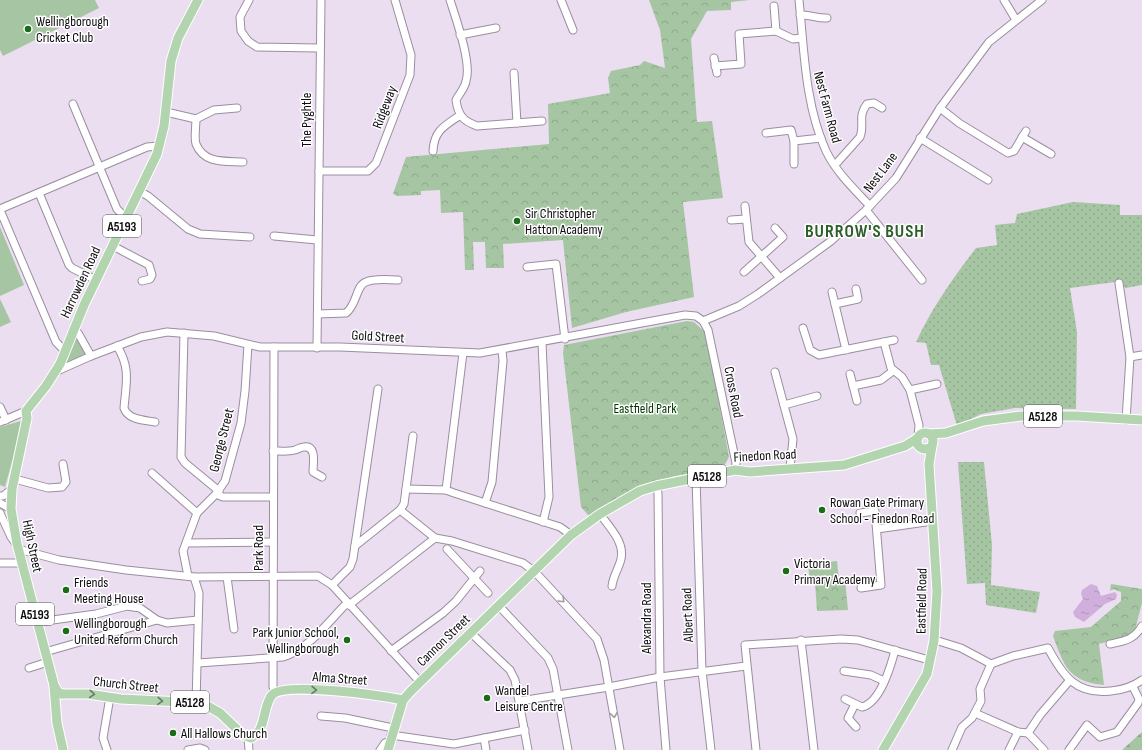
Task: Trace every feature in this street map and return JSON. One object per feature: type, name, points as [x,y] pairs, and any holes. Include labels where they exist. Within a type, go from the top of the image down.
[{"type":"main road","name":"Harrowden Road","points":[[26,411],[55,372],[96,280],[159,146],[166,112],[171,62],[178,38],[198,0]]},
{"type":"main road","name":"High Street","points":[[26,411],[27,418],[12,489],[11,509],[17,546],[54,685],[62,749]]},
{"type":"main road","name":"A5128","points":[[928,434],[946,433],[983,421],[1021,416],[1076,416],[1142,420]]},
{"type":"main road","name":"A5128","points":[[932,445],[946,433]]},
{"type":"main road","points":[[922,434],[928,434],[933,437],[932,445],[929,449],[919,443],[922,434]]},
{"type":"main road","name":"Finedon Road","points":[[535,572],[571,535],[600,514],[635,494],[656,486],[735,470],[750,472],[844,465],[919,443]]},
{"type":"main road","name":"Eastfield Road","points":[[919,443],[929,464]]},
{"type":"main road","name":"Eastfield Road","points":[[883,750],[927,674],[934,640],[938,591],[929,464],[932,445]]},
{"type":"main road","name":"Cannon Street","points":[[390,738],[403,700],[471,632],[535,572]]},
{"type":"main road","name":"High Street","points":[[54,685],[58,692],[62,694]]},
{"type":"main road","name":"Alma Street","points":[[275,692],[293,690],[350,691],[403,700]]},
{"type":"main road","points":[[248,737],[254,736],[262,724],[271,697],[275,692]]},
{"type":"main road","points":[[56,705],[62,694]]},
{"type":"main road","name":"Church Street","points":[[62,694],[88,694],[196,703],[215,709],[248,737]]},
{"type":"street","points":[[249,0],[240,17],[241,31],[248,41],[257,47],[319,48]]},
{"type":"street","name":"The Pyghtle","points":[[317,348],[319,48],[321,0]]},
{"type":"street","name":"Ridgeway","points":[[319,171],[368,171],[376,163],[410,75],[412,64],[411,55],[395,0]]},
{"type":"street","points":[[450,0],[460,35],[467,75],[466,83],[456,100],[460,116],[468,123],[477,126],[542,121]]},
{"type":"street","points":[[561,0],[573,30]]},
{"type":"street","name":"Nest Farm Road","points":[[799,0],[806,76],[821,138],[835,166],[922,280]]},
{"type":"street","points":[[1004,0],[1016,20]]},
{"type":"street","name":"Nest Lane","points":[[703,321],[738,306],[780,278],[831,241],[868,208],[896,178],[940,108],[989,42],[1042,0]]},
{"type":"street","points":[[774,6],[776,31]]},
{"type":"street","points":[[800,15],[827,18]]},
{"type":"street","points":[[460,35],[496,28]]},
{"type":"street","points":[[715,66],[741,64],[739,34],[776,31],[793,39],[802,38]]},
{"type":"street","points":[[514,73],[517,123]]},
{"type":"street","points":[[835,166],[860,137],[862,132],[860,118],[862,111],[867,104],[874,103],[882,108]]},
{"type":"street","points":[[73,104],[117,209],[126,218]]},
{"type":"street","points":[[166,112],[196,119],[214,110],[237,108]]},
{"type":"street","points":[[940,108],[959,123],[1008,154],[1014,152],[1024,134],[1051,154]]},
{"type":"street","points":[[433,151],[433,140],[441,128],[460,116]]},
{"type":"street","points":[[196,119],[196,143],[203,155],[213,161],[243,162]]},
{"type":"street","points":[[766,133],[791,130],[794,141],[794,164]]},
{"type":"street","points":[[794,141],[821,138]]},
{"type":"street","points":[[920,138],[988,180]]},
{"type":"street","points":[[65,351],[56,342],[0,210],[151,146],[159,146]]},
{"type":"street","points":[[139,191],[148,196],[188,229],[200,234],[250,237]]},
{"type":"street","points":[[39,193],[69,264],[72,268],[96,280]]},
{"type":"street","points":[[745,206],[749,242],[761,258],[780,278]]},
{"type":"street","points":[[731,220],[746,219]]},
{"type":"street","points":[[744,272],[783,237],[775,228]]},
{"type":"street","points":[[274,236],[317,240]]},
{"type":"street","points":[[113,246],[149,265],[152,275],[150,279],[142,281]]},
{"type":"street","points":[[527,267],[556,264],[565,339]]},
{"type":"street","points":[[318,314],[341,315],[346,313],[355,302],[360,287],[367,281],[398,280]]},
{"type":"street","points":[[1119,283],[1130,357],[1126,420]]},
{"type":"street","points":[[835,304],[858,299],[856,289]]},
{"type":"street","points":[[832,292],[846,350]]},
{"type":"street","name":"Gold Street","points":[[55,372],[91,356],[141,337],[167,332],[214,336],[248,345],[274,347],[463,353],[502,350],[685,315],[696,316],[703,321]]},
{"type":"street","name":"Cross Road","points":[[703,321],[711,340],[736,463],[735,470]]},
{"type":"street","points":[[803,328],[807,344],[814,353],[827,354],[894,340]]},
{"type":"street","points":[[73,330],[78,333],[91,356]]},
{"type":"street","points":[[184,333],[181,457],[185,463],[223,497],[273,497]]},
{"type":"street","points":[[884,342],[893,371],[902,377],[910,390],[919,425],[919,443]]},
{"type":"street","points":[[542,343],[549,497],[543,522]]},
{"type":"street","name":"George Street","points":[[196,703],[199,593],[183,558],[186,543],[197,513],[217,492],[225,481],[241,423],[248,345]]},
{"type":"street","points":[[117,346],[126,366],[124,408],[132,417],[154,422]]},
{"type":"street","name":"Park Road","points":[[274,347],[272,576],[273,687],[275,692]]},
{"type":"street","points":[[485,503],[492,482],[503,361],[502,350]]},
{"type":"street","points":[[446,490],[463,353]]},
{"type":"street","points":[[1130,357],[1142,355]]},
{"type":"street","points":[[853,386],[880,380],[893,371]]},
{"type":"street","points":[[775,372],[793,439],[790,468]]},
{"type":"street","points":[[850,374],[857,401]]},
{"type":"street","points":[[910,390],[936,384]]},
{"type":"street","points":[[332,585],[350,568],[353,559],[378,389]]},
{"type":"street","points":[[784,405],[817,396]]},
{"type":"street","points":[[0,407],[3,421],[26,411]]},
{"type":"street","points":[[919,425],[928,434]]},
{"type":"street","points":[[355,546],[400,510],[404,504],[413,436]]},
{"type":"street","points":[[273,451],[294,451],[304,447],[309,447],[314,456],[313,472],[322,477]]},
{"type":"street","points":[[15,479],[48,488],[62,487],[66,482],[63,464]]},
{"type":"street","points":[[152,473],[197,513]]},
{"type":"street","name":"Albert Road","points":[[696,478],[702,671],[711,750]]},
{"type":"street","name":"Alexandra Road","points":[[656,486],[658,493],[660,677],[666,750]]},
{"type":"street","points":[[0,496],[4,496],[12,489]]},
{"type":"street","points":[[406,489],[446,490],[566,530],[571,535]]},
{"type":"street","points":[[0,502],[11,509]]},
{"type":"street","points":[[400,510],[435,538],[452,541],[523,563],[535,572],[597,639],[604,660],[620,750]]},
{"type":"street","points":[[860,513],[875,511],[881,585],[861,588]]},
{"type":"street","points":[[0,513],[11,537],[17,546],[59,560],[126,570],[191,577],[318,576],[332,585],[420,682]]},
{"type":"street","points":[[600,514],[616,535],[621,547],[621,559],[610,576],[612,586]]},
{"type":"street","points":[[877,529],[933,521]]},
{"type":"street","points":[[198,663],[273,657],[291,654],[304,646],[348,604],[435,538]]},
{"type":"street","points":[[186,543],[272,542]]},
{"type":"street","points":[[447,549],[488,593]]},
{"type":"street","points":[[0,563],[22,563]]},
{"type":"street","points":[[391,650],[443,614],[456,601],[480,571]]},
{"type":"street","points":[[227,577],[234,629]]},
{"type":"street","points":[[38,622],[96,614],[127,606],[140,608],[157,620],[168,623],[198,620]]},
{"type":"street","points":[[499,606],[548,658],[553,669],[568,750]]},
{"type":"street","points":[[45,652],[157,620]]},
{"type":"street","points":[[1110,644],[1140,636],[1142,626]]},
{"type":"street","points":[[471,632],[510,670],[515,680],[520,700],[528,750]]},
{"type":"street","points":[[756,750],[745,645],[841,638],[858,640],[930,660]]},
{"type":"street","points":[[801,640],[814,750]]},
{"type":"street","points":[[934,640],[961,648],[991,664]]},
{"type":"street","points":[[952,750],[962,727],[972,718],[981,701],[980,689],[991,664],[1013,656],[1048,648],[1058,667],[1070,680],[1085,690],[1096,693],[1133,687],[1142,680]]},
{"type":"street","points":[[845,699],[862,707],[870,704],[884,682],[895,650]]},
{"type":"street","points":[[29,668],[48,662]]},
{"type":"street","points":[[520,700],[609,687],[660,677],[746,666]]},
{"type":"street","points":[[844,670],[871,675],[884,682]]},
{"type":"street","points":[[1028,734],[1040,715],[1070,680]]},
{"type":"street","points":[[1069,750],[1087,725],[1100,737],[1117,732],[1138,703],[1139,699],[1133,687]]},
{"type":"street","points":[[107,750],[103,738],[110,697]]},
{"type":"street","points":[[854,704],[848,718],[856,727]]},
{"type":"street","points":[[975,713],[1018,732],[1028,734],[1044,750]]},
{"type":"street","points":[[321,716],[345,718],[390,738],[447,744],[525,730]]},
{"type":"street","points":[[1009,750],[1018,732]]},
{"type":"street","points":[[248,737],[249,750]]},
{"type":"street","name":"Cannon Street","points":[[380,750],[390,738]]},
{"type":"street","points":[[484,738],[486,750]]},
{"type":"street","points":[[188,750],[200,748],[205,750]]},
{"type":"green space","name":"Wellingborough Cricket Club","points":[[0,0],[95,0],[99,8],[3,56],[0,50]]},
{"type":"green space","name":"Sir Christopher Hatton Academy","points":[[649,0],[749,0],[731,2],[731,10],[707,11],[691,39],[697,122],[712,121],[723,198],[683,202],[694,297],[626,312],[572,328],[563,240],[503,244],[504,268],[486,268],[485,242],[473,242],[474,270],[465,270],[463,212],[441,213],[440,190],[421,191],[421,195],[397,196],[393,194],[406,157],[549,144],[548,104],[610,93],[608,78],[611,71],[640,65],[644,61],[665,68],[660,30]]},
{"type":"green space","points":[[1073,202],[1120,205],[1120,215],[1142,215],[1142,285],[1126,288],[1115,282],[1070,288],[1077,332],[1076,409],[1015,408],[981,414],[957,426],[939,365],[931,365],[926,343],[916,342],[922,329],[943,294],[976,248],[997,245],[995,225],[1015,223],[1017,214]]},
{"type":"green space","points":[[0,227],[24,285],[0,296]]},
{"type":"green space","points":[[0,299],[11,322],[0,327]]},
{"type":"green space","name":"Eastfield Park","points":[[687,321],[694,322],[706,333],[729,457],[724,466],[707,472],[675,476],[630,491],[589,516],[581,507],[563,353],[564,345]]},
{"type":"green space","points":[[74,335],[87,355],[60,367]]},
{"type":"green space","points":[[21,421],[22,426],[5,487],[0,485],[0,427]]},
{"type":"green space","points":[[958,462],[984,462],[992,545],[991,585],[1040,592],[1036,613],[986,605],[985,583],[967,584]]},
{"type":"green space","points":[[837,561],[839,580],[810,583],[808,564]]},
{"type":"green space","points":[[845,579],[848,610],[817,611],[815,582]]},
{"type":"green space","points":[[1111,584],[1142,589],[1142,603],[1135,630],[1125,637],[1099,644],[1104,685],[1092,683],[1075,676],[1065,664],[1053,636],[1055,631],[1091,627],[1121,601],[1121,592],[1113,589],[1110,591]]},
{"type":"green space","points":[[1142,732],[1142,750],[1122,750]]},
{"type":"water","points":[[1091,584],[1097,586],[1101,596],[1115,592],[1117,595],[1116,599],[1105,604],[1084,622],[1075,617],[1073,612],[1083,599],[1081,594],[1082,590]]},
{"type":"place","name":"Wellingborough Cricket Club","points":[[28,29]]},
{"type":"place","name":"Sir Christopher Hatton Academy","points":[[517,221]]},
{"type":"place","name":"Rowan Gate Primary School - Finedon Road","points":[[822,510]]},
{"type":"place","name":"Victoria Primary Academy","points":[[786,571]]},
{"type":"place","name":"Friends Meeting House","points":[[66,590]]},
{"type":"place","name":"Wellingborough United Reform Church","points":[[66,631]]},
{"type":"place","name":"Park Junior School, Wellingborough","points":[[347,640]]},
{"type":"place","name":"Wandel Leisure Centre","points":[[487,698]]},
{"type":"place","name":"All Hallows Church","points":[[173,733]]},
{"type":"district","name":"BURROW'S BUSH","points":[[865,231]]}]
